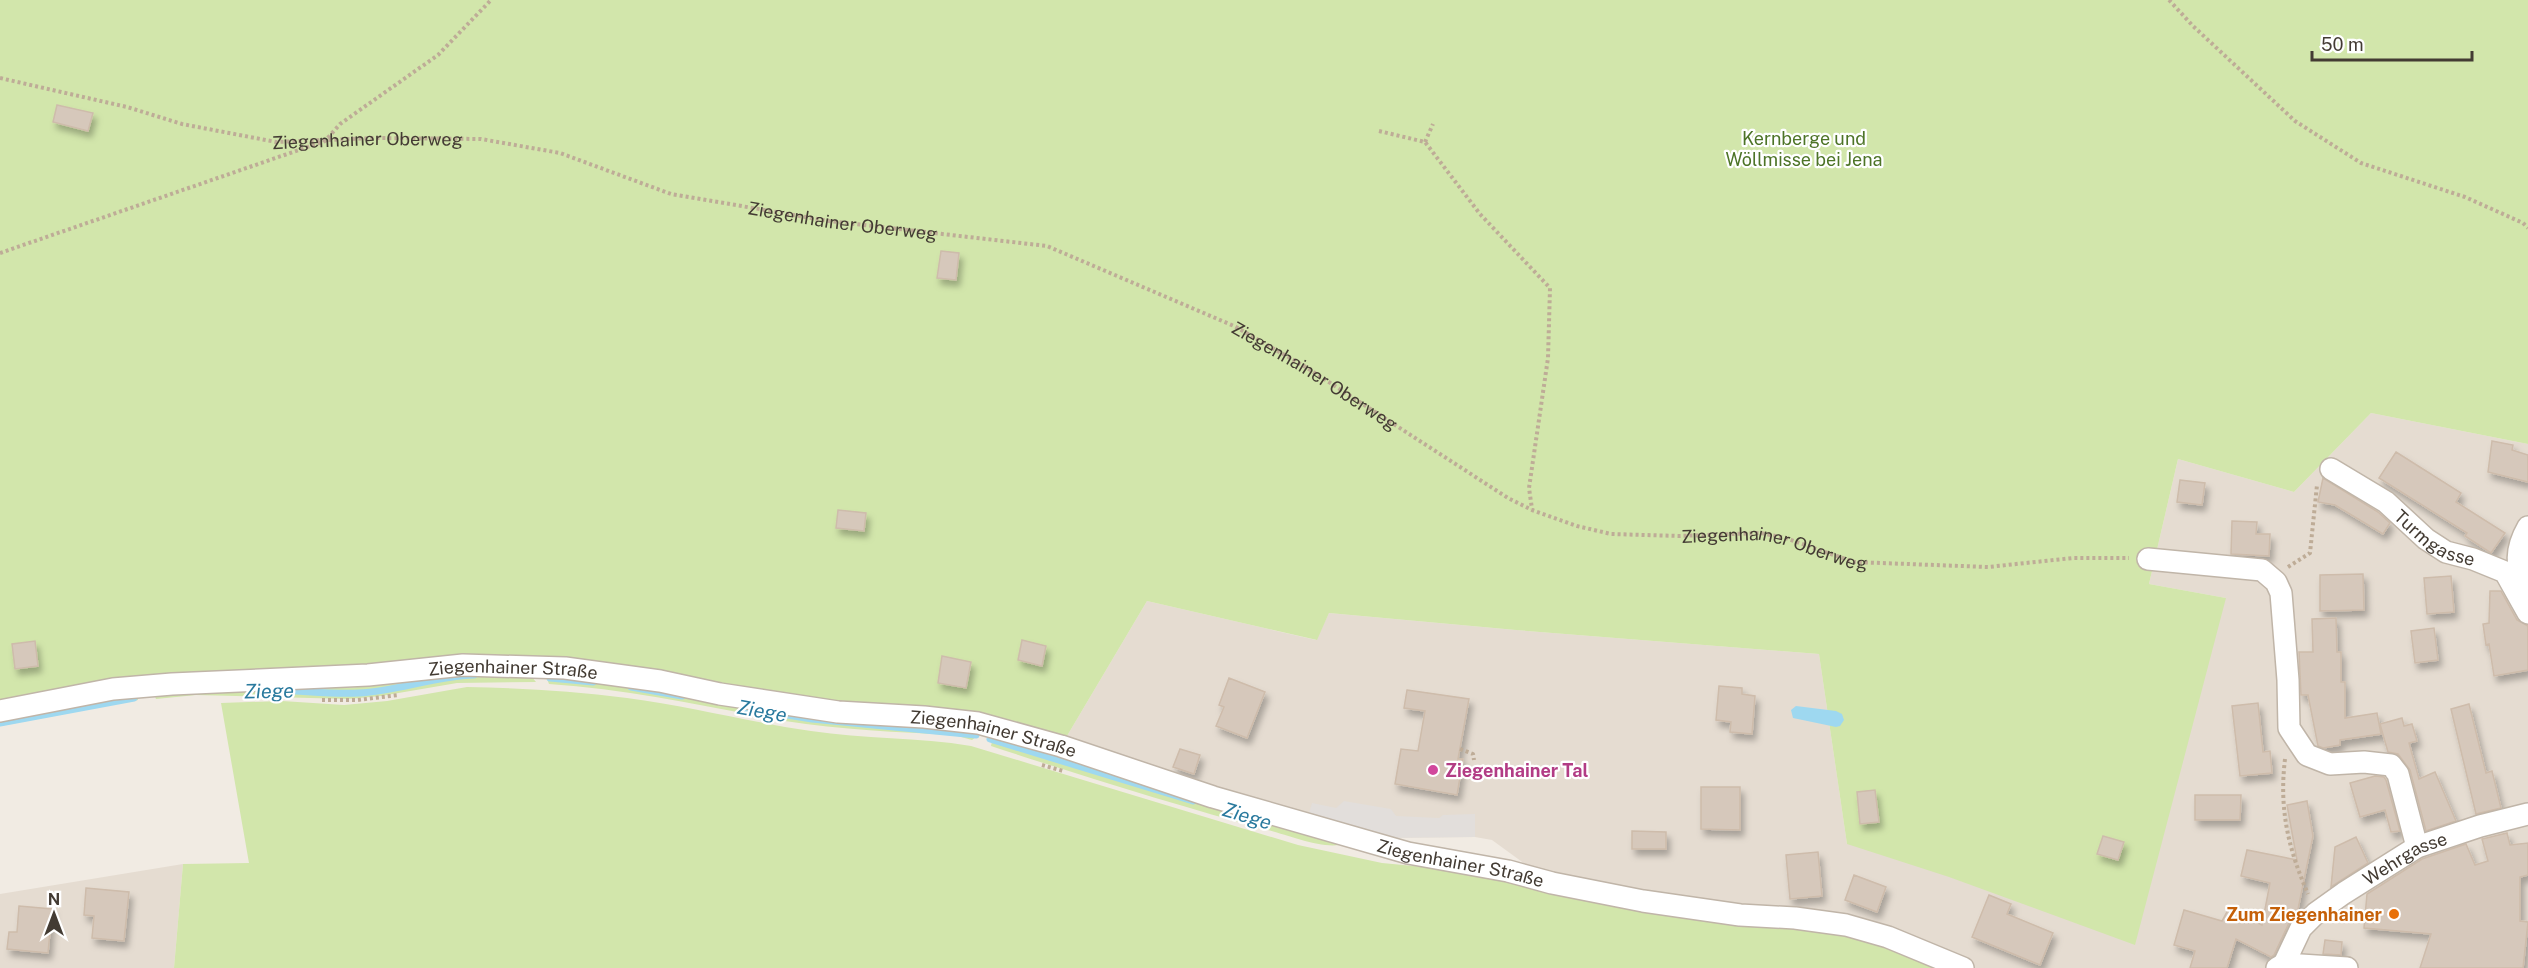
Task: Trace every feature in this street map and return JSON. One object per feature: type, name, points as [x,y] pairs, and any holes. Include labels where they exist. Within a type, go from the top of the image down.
[{"type":"street","name":"Turmgasse","points":[[2324,473],[2386,502],[2426,539],[2446,552],[2474,559],[2505,572],[2528,613]]},
{"type":"street","points":[[2528,527],[2520,541],[2516,560],[2528,606]]},
{"type":"street","points":[[2148,559],[2262,570],[2276,582],[2281,593],[2288,680],[2289,728],[2307,755],[2330,764],[2364,762],[2391,765],[2398,774],[2417,847]]},
{"type":"street","name":"Ziegenhainer Straße","points":[[0,711],[102,691],[172,684],[368,675],[463,665],[565,668],[660,681],[720,694],[838,712],[978,723],[1061,746],[1236,803],[1408,853],[1508,871],[1552,883],[1643,901],[1740,915],[1846,925],[1888,937],[1963,968]]},
{"type":"street","name":"Wehrgasse","points":[[2281,966],[2301,928],[2316,913],[2417,847],[2480,826],[2528,814]]},
{"type":"street","points":[[2281,966],[2347,968]]},
{"type":"path","points":[[0,253],[325,141],[340,124],[438,55],[491,0]]},
{"type":"path","points":[[2169,0],[2193,26],[2295,121],[2361,163],[2465,197],[2523,223],[2528,228]]},
{"type":"path","name":"Ziegenhainer Oberweg","points":[[0,78],[223,132],[276,142],[375,138],[481,139],[560,153],[671,194],[829,221],[1047,246],[1234,326],[1304,366],[1425,446],[1532,510],[1576,526],[1611,534],[1679,536],[1761,533],[1785,538],[1854,562],[1988,567],[2073,558],[2148,559]]},
{"type":"path","points":[[1425,142],[1432,124]]},
{"type":"path","points":[[1379,131],[1425,142],[1480,214],[1550,288],[1548,358],[1529,488],[1532,510]]},
{"type":"path","points":[[2286,568],[2310,553],[2324,473]]},
{"type":"path","points":[[320,700],[358,700],[404,694]]},
{"type":"path","points":[[2289,728],[2282,807],[2299,872],[2316,913]]},
{"type":"path","points":[[1460,749],[1473,754],[1474,760]]},
{"type":"path","points":[[1034,762],[1066,771]]},
{"type":"shaded area","points":[[2371,413],[2528,444],[2528,968],[1939,968],[1741,908],[1570,881],[1529,867],[1492,840],[1475,837],[1369,838],[1064,741],[1147,601],[1316,640],[1329,613],[1819,654],[1847,844],[2226,598],[2149,584],[2178,459],[2294,492]]},
{"type":"shaded area","points":[[1344,801],[1391,809],[1396,816],[1439,818],[1443,815],[1475,814],[1475,837],[1369,838],[1307,820],[1312,803],[1336,808]]},
{"type":"shaded area","points":[[183,864],[174,968],[0,968],[0,894]]},
{"type":"green space","name":"Kernberge und Wöllmisse bei Jena","points":[[0,0],[2528,0],[2528,444],[2371,413],[2294,492],[2178,459],[2149,584],[2226,598],[2135,945],[1949,877],[1847,844],[1819,654],[1329,613],[1317,640],[1147,601],[1064,741],[537,662],[0,705]]},
{"type":"green space","points":[[527,671],[536,682],[457,683],[381,696],[348,699],[196,695],[156,699],[154,694],[323,685],[344,688],[406,678]]},
{"type":"green space","points":[[553,673],[976,731],[976,737],[972,740],[954,735],[848,729],[785,721],[638,694],[549,684],[546,676]]},
{"type":"green space","points":[[467,687],[547,690],[650,701],[811,731],[971,746],[1298,845],[1382,863],[1435,868],[1530,886],[1844,933],[1885,944],[1939,968],[174,968],[183,864],[249,863],[221,703],[282,701],[344,705],[387,701]]},
{"type":"green space","points":[[138,692],[138,700],[0,726],[0,715]]},
{"type":"green space","points":[[993,736],[1339,840],[1339,845],[1323,845],[1303,840],[1095,779],[991,746]]},
{"type":"water","points":[[1796,706],[1836,711],[1842,714],[1844,720],[1840,726],[1836,727],[1793,718],[1791,710]]},
{"type":"building","points":[[57,105],[93,113],[88,131],[53,122]]},
{"type":"building","points":[[941,251],[959,253],[956,280],[937,278]]},
{"type":"building","points":[[2492,441],[2513,445],[2512,450],[2528,455],[2528,482],[2488,472]]},
{"type":"building","points":[[2396,452],[2461,493],[2456,502],[2505,533],[2491,553],[2465,536],[2467,533],[2379,478]]},
{"type":"building","points":[[2323,478],[2378,512],[2390,523],[2383,534],[2335,505],[2318,502]]},
{"type":"building","points":[[2180,480],[2205,483],[2202,505],[2177,502]]},
{"type":"building","points":[[838,510],[866,513],[864,531],[836,528]]},
{"type":"building","points":[[2232,521],[2257,522],[2256,534],[2270,534],[2269,556],[2231,554]]},
{"type":"building","points":[[2363,574],[2364,610],[2320,611],[2320,575]]},
{"type":"building","points":[[2451,576],[2454,612],[2427,614],[2424,578]]},
{"type":"building","points":[[2490,591],[2501,591],[2517,620],[2528,626],[2528,670],[2494,676],[2483,624],[2489,623]]},
{"type":"building","points":[[2336,618],[2337,652],[2341,652],[2341,682],[2345,682],[2345,718],[2377,713],[2381,734],[2340,740],[2340,745],[2323,748],[2318,746],[2308,695],[2301,695],[2299,652],[2313,652],[2312,619]]},
{"type":"building","points":[[2434,628],[2438,660],[2415,663],[2411,631]]},
{"type":"building","points":[[1022,640],[1046,646],[1042,666],[1018,660]]},
{"type":"building","points":[[35,641],[38,666],[15,669],[12,644]]},
{"type":"building","points":[[942,656],[971,662],[966,688],[938,683]]},
{"type":"building","points":[[1229,678],[1265,692],[1247,738],[1216,726],[1224,707],[1219,705]]},
{"type":"building","points":[[1719,686],[1742,688],[1742,694],[1755,696],[1752,734],[1730,732],[1731,722],[1716,720]]},
{"type":"building","points":[[1407,690],[1469,699],[1458,759],[1463,759],[1457,795],[1395,784],[1401,749],[1418,751],[1425,711],[1404,708]]},
{"type":"building","points":[[2258,703],[2263,752],[2270,751],[2272,773],[2240,776],[2232,706]]},
{"type":"building","points":[[2469,704],[2486,773],[2492,771],[2501,808],[2476,814],[2451,709]]},
{"type":"building","points":[[2402,718],[2404,726],[2412,724],[2417,741],[2409,743],[2419,779],[2435,772],[2456,821],[2426,831],[2410,770],[2398,754],[2388,752],[2380,724]]},
{"type":"building","points":[[1180,749],[1200,755],[1194,774],[1173,767]]},
{"type":"building","points":[[2375,776],[2384,777],[2386,780],[2400,831],[2391,832],[2385,810],[2360,817],[2350,783]]},
{"type":"building","points":[[1701,787],[1740,787],[1740,830],[1701,829]]},
{"type":"building","points":[[1875,790],[1879,822],[1860,824],[1857,792]]},
{"type":"building","points":[[2195,795],[2241,795],[2240,820],[2195,820]]},
{"type":"building","points":[[2307,801],[2313,836],[2297,914],[2289,923],[2274,955],[2271,957],[2236,939],[2227,968],[2190,968],[2195,951],[2174,945],[2184,910],[2222,921],[2229,908],[2262,925],[2270,883],[2241,876],[2247,850],[2297,860],[2287,805]]},
{"type":"building","points":[[1632,831],[1666,832],[1666,849],[1632,849]]},
{"type":"building","points":[[2507,833],[2510,845],[2528,843],[2528,875],[2520,877],[2520,921],[2528,922],[2523,968],[2420,968],[2431,934],[2364,928],[2367,894],[2422,859],[2466,844],[2475,865],[2488,861],[2482,839]]},
{"type":"building","points":[[2103,836],[2124,842],[2118,860],[2097,854]]},
{"type":"building","points":[[2356,837],[2368,863],[2331,887],[2335,847]]},
{"type":"building","points":[[1818,852],[1822,896],[1790,899],[1786,855]]},
{"type":"building","points":[[1854,875],[1886,887],[1877,912],[1845,900]]},
{"type":"building","points":[[86,888],[129,892],[124,941],[92,938],[94,916],[84,915]]},
{"type":"building","points":[[1989,895],[2011,904],[2007,914],[2053,933],[2040,965],[1972,937]]},
{"type":"building","points":[[19,906],[52,909],[48,953],[7,949],[9,932],[17,932]]},
{"type":"building","points":[[2325,940],[2342,942],[2341,955],[2323,954]]},
{"type":"waterway","name":"Ziege","points":[[262,690],[374,692],[445,678],[474,675]]},
{"type":"waterway","name":"Ziege","points":[[550,678],[593,682]]},
{"type":"waterway","name":"Ziege","points":[[631,687],[682,696]]},
{"type":"waterway","name":"Ziege","points":[[0,723],[134,698]]},
{"type":"waterway","name":"Ziege","points":[[743,708],[812,719],[976,735]]},
{"type":"waterway","name":"Ziege","points":[[990,739],[1193,801]]},
{"type":"place","name":"Ziegenhainer Tal","points":[[1433,770]]},
{"type":"place","name":"Zum Ziegenhainer","points":[[2394,914]]}]
